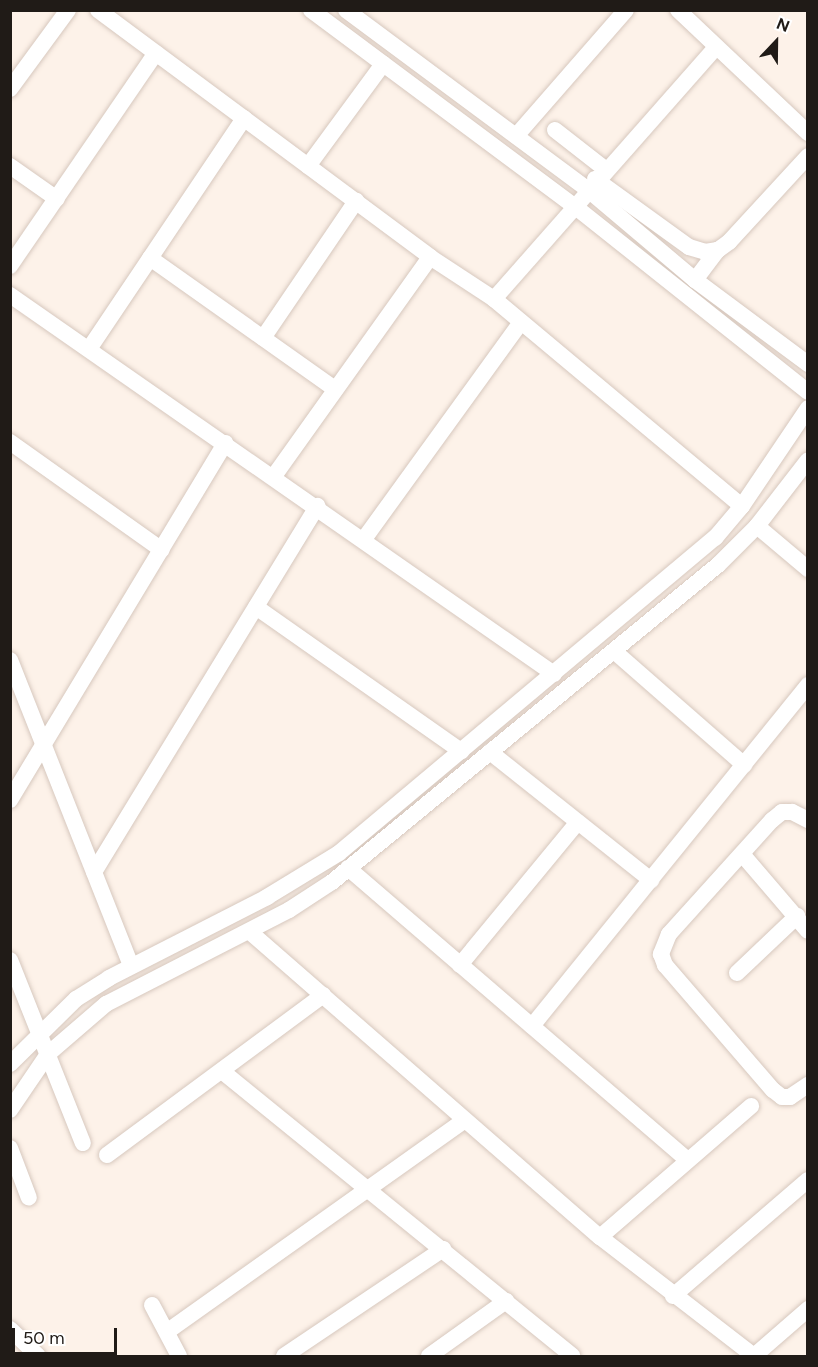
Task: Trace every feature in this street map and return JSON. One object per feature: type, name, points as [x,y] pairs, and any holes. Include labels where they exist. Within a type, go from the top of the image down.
[{"type":"street","points":[[10,89],[68,10]]},
{"type":"street","points":[[98,10],[430,256],[494,299],[742,506]]},
{"type":"street","points":[[311,10],[573,205],[807,392]]},
{"type":"street","points":[[346,10],[516,136],[596,179],[689,247],[705,252],[718,250]]},
{"type":"street","points":[[516,136],[626,10]]},
{"type":"street","points":[[678,10],[807,133]]},
{"type":"street","points":[[494,299],[573,205],[716,46]]},
{"type":"street","points":[[10,266],[156,53]]},
{"type":"street","points":[[308,166],[382,64]]},
{"type":"street","points":[[89,349],[244,118]]},
{"type":"street","points":[[555,130],[596,179],[695,280],[807,364]]},
{"type":"street","points":[[695,280],[718,250],[807,156]]},
{"type":"street","points":[[10,166],[57,199]]},
{"type":"street","points":[[263,338],[356,201]]},
{"type":"street","points":[[274,476],[430,256]]},
{"type":"street","points":[[150,258],[335,389]]},
{"type":"street","points":[[10,295],[274,476],[554,674]]},
{"type":"street","points":[[364,539],[521,322]]},
{"type":"street","points":[[10,1064],[39,1032],[76,999],[131,966],[267,897],[329,859],[461,751],[690,561],[742,506],[807,408]]},
{"type":"street","points":[[10,442],[162,550]]},
{"type":"street","points":[[10,800],[45,746],[225,443]]},
{"type":"street","points":[[10,1110],[48,1054],[106,1004],[290,910],[348,868],[718,565],[758,526],[807,460]]},
{"type":"street","points":[[94,872],[317,506]]},
{"type":"street","points":[[758,526],[807,569]]},
{"type":"street","points":[[256,607],[461,751]]},
{"type":"street","points":[[614,651],[744,765]]},
{"type":"street","points":[[10,660],[131,966]]},
{"type":"street","points":[[532,1026],[807,685]]},
{"type":"street","points":[[490,752],[651,880]]},
{"type":"street","points":[[807,820],[792,812],[782,812],[669,934],[661,954],[665,965],[773,1090],[790,1097],[807,1085]]},
{"type":"street","points":[[460,965],[578,822]]},
{"type":"street","points":[[742,854],[797,916],[807,931]]},
{"type":"street","points":[[348,868],[688,1160]]},
{"type":"street","points":[[737,973],[797,916]]},
{"type":"street","points":[[250,932],[600,1237],[673,1296],[754,1356],[807,1309]]},
{"type":"street","points":[[10,960],[83,1143]]},
{"type":"street","points":[[107,1155],[223,1072],[323,995]]},
{"type":"street","points":[[223,1072],[370,1188],[572,1356]]},
{"type":"street","points":[[600,1237],[751,1106]]},
{"type":"street","points":[[168,1331],[465,1120]]},
{"type":"street","points":[[10,1148],[29,1198]]},
{"type":"street","points":[[673,1296],[807,1180]]},
{"type":"street","points":[[284,1356],[443,1249]]},
{"type":"street","points":[[429,1356],[506,1301]]},
{"type":"street","points":[[152,1305],[168,1331],[179,1356]]},
{"type":"street","points":[[11,1332],[38,1356]]}]
